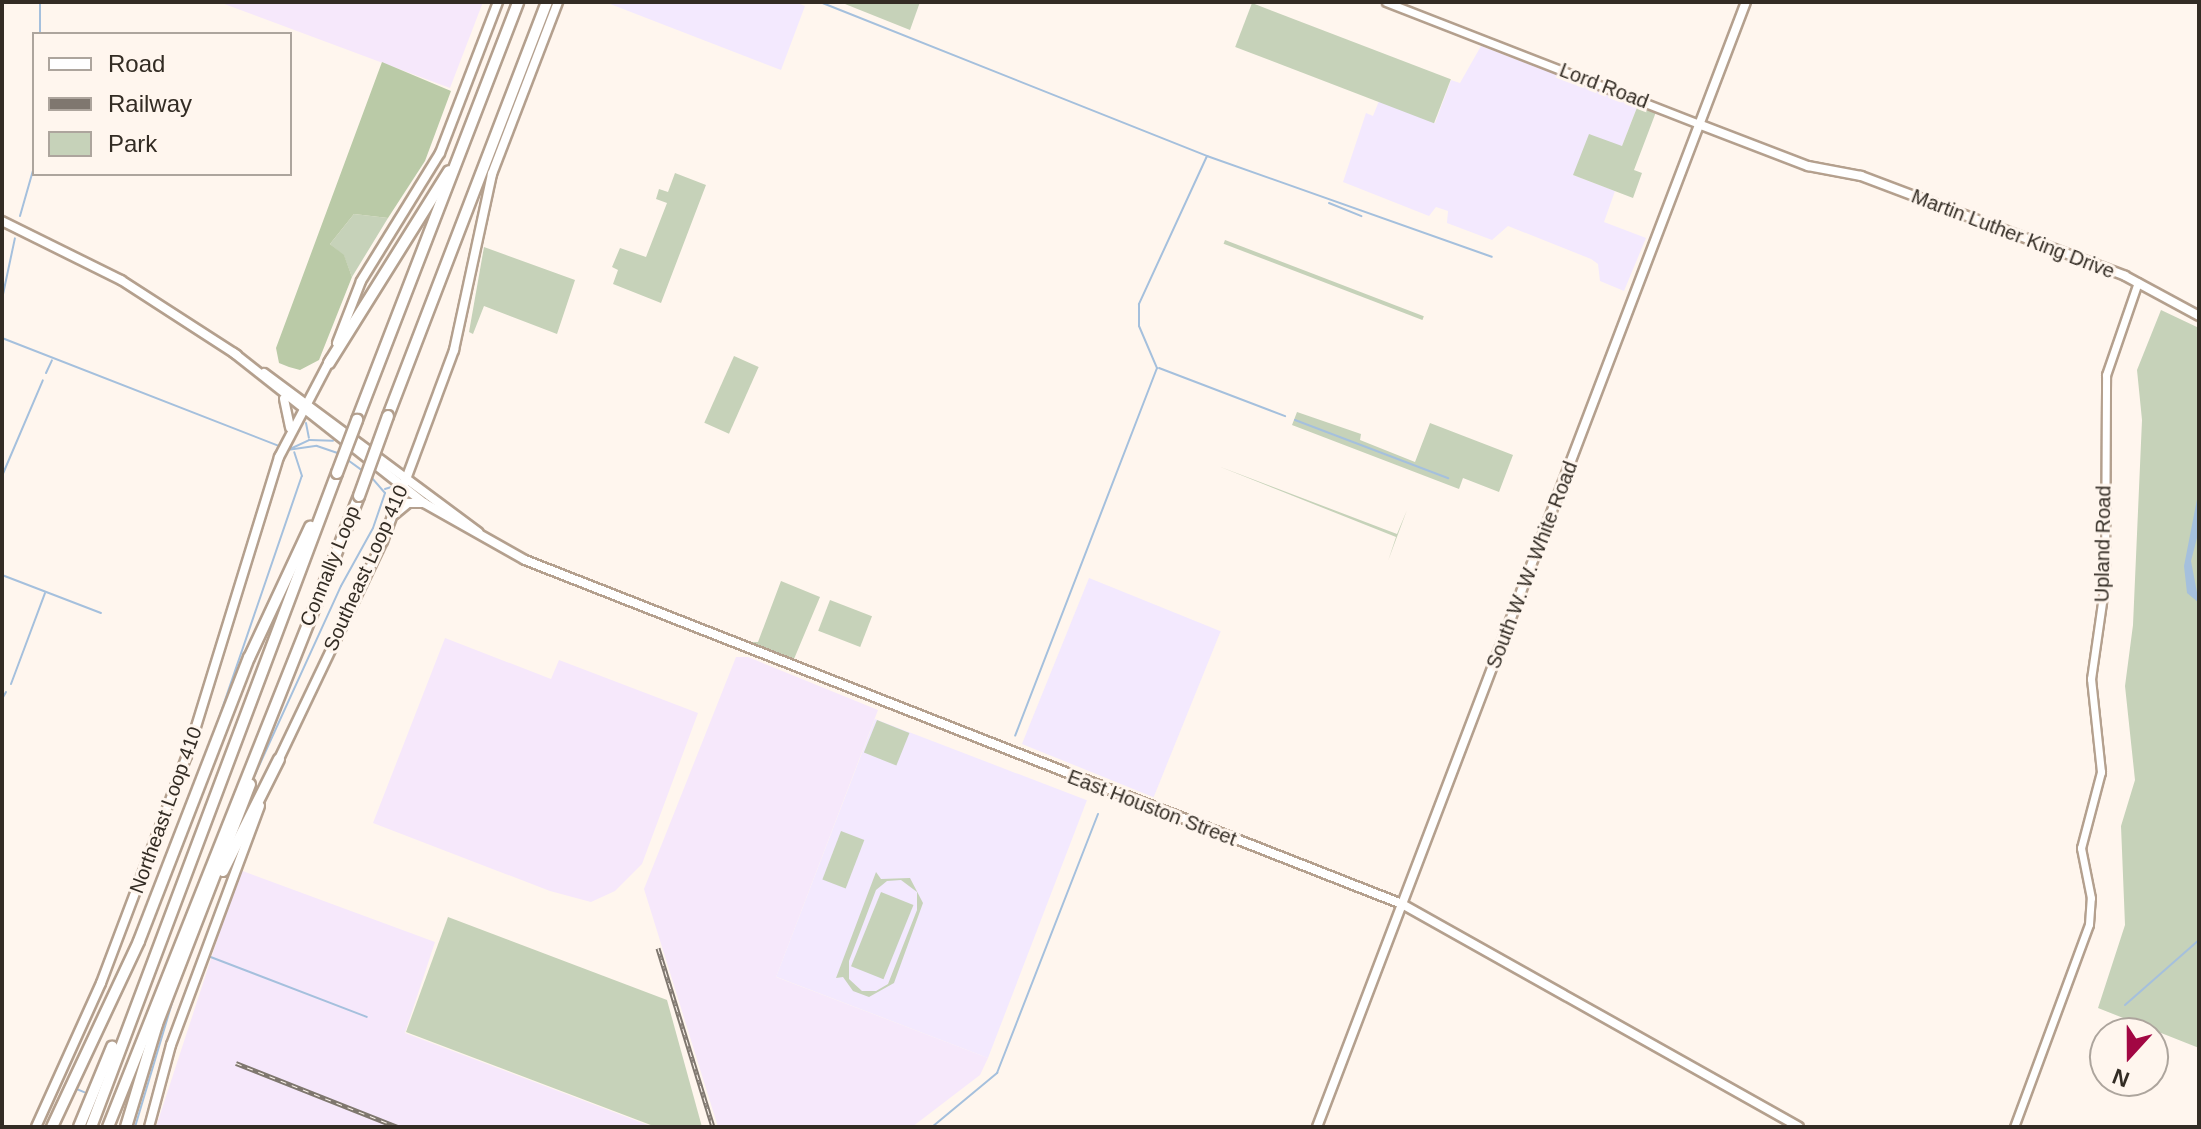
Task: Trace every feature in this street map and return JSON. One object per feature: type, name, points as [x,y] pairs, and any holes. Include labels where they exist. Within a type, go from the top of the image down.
[{"type":"highway","name":"Connally Loop","points":[[91,1127],[129,1017],[518,2]]},
{"type":"highway","name":"Connally Loop","points":[[108,1127],[194,899],[359,496],[547,2]]},
{"type":"highway","points":[[329,363],[462,149]]},
{"type":"highway","points":[[52,1127],[139,941],[234,693],[295,557],[324,506]]},
{"type":"highway","points":[[123,1121],[293,658]]},
{"type":"highway","points":[[194,930],[279,759]]},
{"type":"highway","points":[[123,1121],[194,899]]},
{"type":"highway","points":[[79,1127],[97,1074],[129,1017]]},
{"type":"main road","points":[[288,435],[329,363],[361,281],[440,153],[498,2]]},
{"type":"main road","name":"Southeast Loop 410","points":[[149,1127],[171,1045],[279,759],[392,517],[462,329],[492,174],[558,2]]},
{"type":"main road","name":"South W. W. White Road","points":[[1317,1127],[1746,2]]},
{"type":"main road","name":"Lord Road","points":[[1701,125],[1821,168]]},
{"type":"main road","name":"Martin Luther King Drive","points":[[1821,168],[1861,176],[2138,282],[2199,316]]},
{"type":"main road","name":"East Houston Street","points":[[2,221],[121,280],[234,353],[282,390],[302,411],[424,503],[563,578],[1402,904],[1799,1127]]},
{"type":"main road","points":[[288,435],[291,414],[282,390],[316,386]]},
{"type":"main road","name":"East Houston Street","points":[[282,390],[307,402],[482,535]]},
{"type":"main road","name":"Northeast Loop 410","points":[[36,1127],[101,983],[187,756],[270,483],[288,435]]},
{"type":"main road","points":[[392,517],[408,503],[424,503]]},
{"type":"street","name":"Lord Road","points":[[1386,2],[1701,125]]},
{"type":"street","name":"Upland Road","points":[[2014,1127],[2089,924],[2091,898],[2081,848],[2101,772],[2091,679],[2104,596],[2106,375],[2138,282]]},
{"type":"shaded area","points":[[219,2],[483,2],[450,88]]},
{"type":"shaded area","points":[[605,2],[795,2],[805,6],[781,70]]},
{"type":"shaded area","points":[[1481,46],[1638,105],[1622,146],[1573,175],[1615,191],[1604,222],[1646,238],[1624,291],[1600,281],[1598,264],[1591,259],[1508,226],[1492,240],[1447,223],[1448,211],[1436,207],[1429,216],[1343,182],[1366,113],[1373,116],[1379,101],[1435,123],[1451,80],[1460,83]]},
{"type":"shaded area","points":[[1089,578],[1221,631],[1154,797],[1022,744]]},
{"type":"shaded area","points":[[445,638],[551,679],[559,660],[698,713],[642,864],[615,891],[591,902],[550,891],[373,823]]},
{"type":"shaded area","points":[[736,657],[748,657],[878,710],[776,977],[988,1058],[980,1075],[912,1127],[718,1127],[644,889]]},
{"type":"shaded area","points":[[875,719],[1087,800],[988,1058],[776,977]]},
{"type":"shaded area","points":[[240,870],[435,942],[405,1033],[653,1127],[156,1127]]},
{"type":"green space","points":[[840,2],[920,2],[910,30]]},
{"type":"green space","points":[[1252,3],[1451,79],[1434,123],[1235,47]]},
{"type":"green space","points":[[382,62],[451,91],[425,161],[388,218],[354,214],[330,244],[344,255],[352,277],[319,360],[300,370],[289,367],[279,363],[276,348]]},
{"type":"green space","points":[[1638,105],[1656,112],[1634,170],[1642,173],[1633,198],[1573,175],[1589,134],[1622,146]]},
{"type":"green space","points":[[675,173],[706,185],[661,303],[613,284],[618,270],[612,267],[620,248],[646,257],[667,203],[656,199],[659,189],[668,192]]},
{"type":"green space","points":[[354,214],[388,218],[352,277],[344,256],[330,244]]},
{"type":"green space","points":[[1225,240],[1424,316],[1422,320],[1224,244]]},
{"type":"green space","points":[[484,247],[575,280],[557,334],[484,306],[473,334],[469,332]]},
{"type":"green space","points":[[2161,310],[2199,328],[2199,1048],[2169,1036],[2169,1017],[2121,1017],[2098,1008],[2125,925],[2121,826],[2135,780],[2125,686],[2133,625],[2142,420],[2137,370]]},
{"type":"green space","points":[[734,356],[759,367],[729,434],[704,423]]},
{"type":"green space","points":[[1297,412],[1361,434],[1360,440],[1415,462],[1430,423],[1513,455],[1499,492],[1463,478],[1459,489],[1292,425]]},
{"type":"green space","points":[[1218,466],[1397,534],[1407,510],[1388,561],[1396,537]]},
{"type":"green space","points":[[781,581],[820,597],[794,659],[751,642],[758,642]]},
{"type":"green space","points":[[830,600],[872,616],[860,647],[818,631]]},
{"type":"green space","points":[[877,720],[909,733],[896,766],[864,752]]},
{"type":"green space","points":[[841,831],[864,840],[846,889],[822,880]]},
{"type":"green space","points":[[876,872],[881,879],[910,878],[923,903],[894,983],[869,997],[853,991],[843,977],[836,978]],"holes":[[[901,880],[917,892],[917,910],[888,984],[876,991],[862,991],[849,979],[849,961],[876,890],[887,881]]]},
{"type":"green space","points":[[881,892],[913,905],[883,979],[851,966]]},
{"type":"green space","points":[[448,917],[667,1000],[702,1127],[656,1127],[406,1032]]},
{"type":"water","points":[[2199,489],[2199,530],[2191,561],[2199,603],[2187,593],[2184,566]]},
{"type":"waterway","points":[[40,2],[40,32]]},
{"type":"waterway","points":[[820,2],[1207,156],[1139,304],[1139,326],[1157,368],[1015,736]]},
{"type":"waterway","points":[[1207,156],[1492,257]]},
{"type":"waterway","points":[[20,216],[32,174]]},
{"type":"waterway","points":[[1329,203],[1361,216]]},
{"type":"waterway","points":[[2,299],[15,238]]},
{"type":"waterway","points":[[2,338],[279,446]]},
{"type":"waterway","points":[[46,373],[52,360]]},
{"type":"waterway","points":[[1159,368],[1285,416]]},
{"type":"waterway","points":[[2,476],[43,380]]},
{"type":"waterway","points":[[1295,420],[1448,478]]},
{"type":"waterway","points":[[306,423],[309,438]]},
{"type":"waterway","points":[[290,449],[309,440],[333,441]]},
{"type":"waterway","points":[[287,450],[317,446],[340,454]]},
{"type":"waterway","points":[[210,744],[302,476],[294,452]]},
{"type":"waterway","points":[[345,458],[363,471]]},
{"type":"waterway","points":[[253,779],[341,586],[373,528],[385,493],[371,477]]},
{"type":"waterway","points":[[385,489],[395,486]]},
{"type":"waterway","points":[[2,575],[101,613]]},
{"type":"waterway","points":[[11,684],[45,593]]},
{"type":"waterway","points":[[2,699],[6,692]]},
{"type":"waterway","points":[[932,1127],[997,1073],[1098,814]]},
{"type":"waterway","points":[[2125,1005],[2199,940]]},
{"type":"waterway","points":[[208,956],[367,1017]]},
{"type":"waterway","points":[[135,1127],[178,983]]},
{"type":"waterway","points":[[74,1088],[84,1092]]},
{"type":"railway","points":[[658,948],[713,1127]]},
{"type":"railway","points":[[236,1063],[398,1127]]}]
